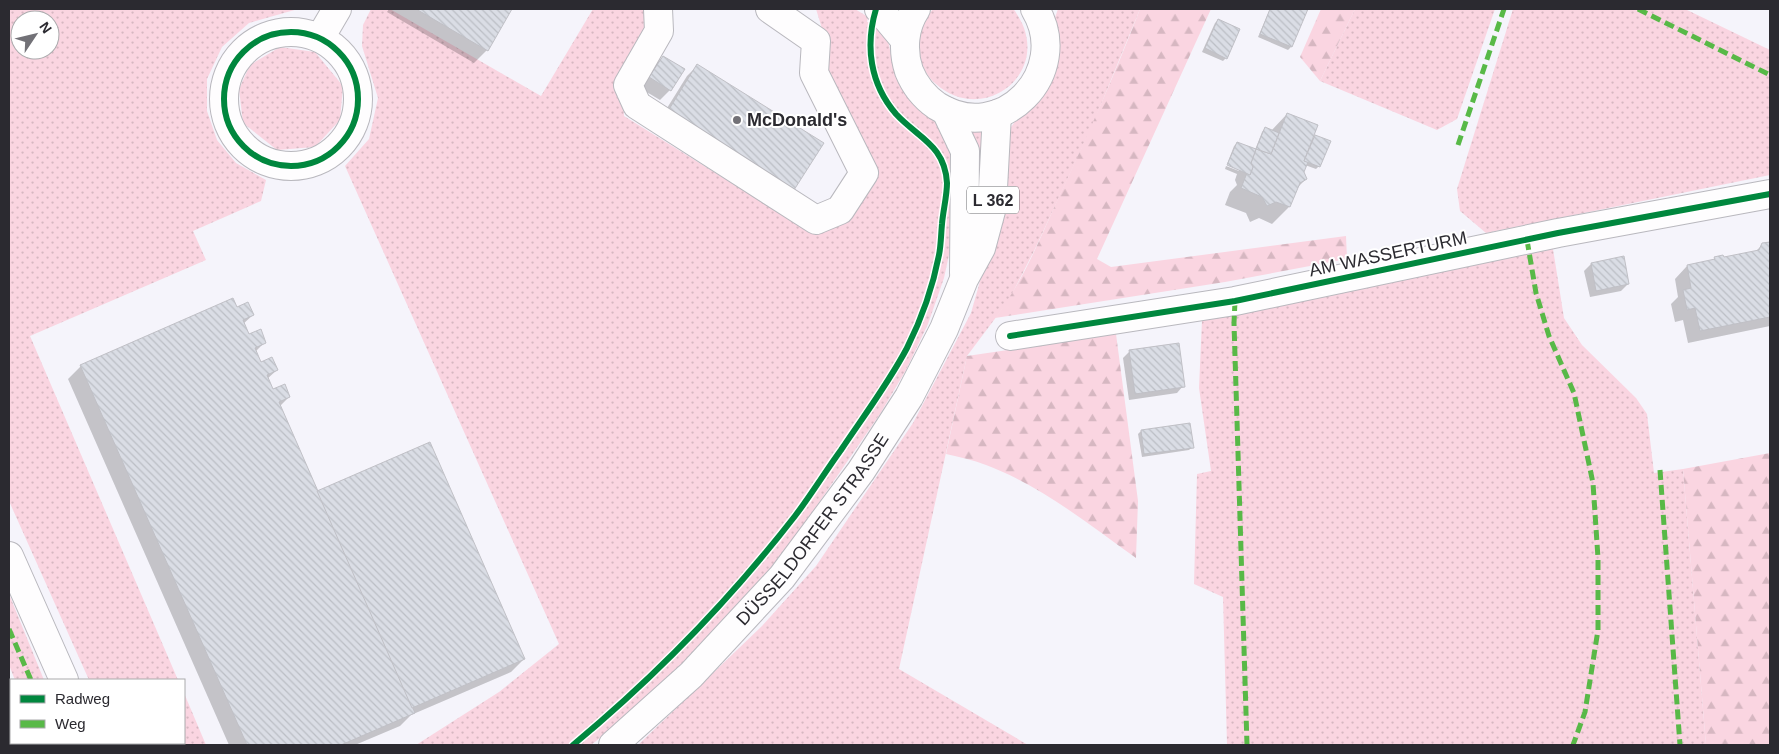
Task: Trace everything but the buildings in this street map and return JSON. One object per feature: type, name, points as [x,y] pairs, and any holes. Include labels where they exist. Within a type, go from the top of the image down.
[{"type":"main road","points":[[320,38],[337,9]]},
{"type":"main road","points":[[658,9],[659,31],[628,85],[636,105],[816,220],[840,210],[864,173],[814,72],[816,41],[770,9]]},
{"type":"main road","points":[[879,9],[904,39]]},
{"type":"main road","points":[[916,9],[910,17],[904,39],[906,61],[914,82],[927,99],[946,111],[963,116],[980,117],[997,114],[1018,104],[1034,86],[1044,65],[1046,42],[1041,12]]},
{"type":"main road","points":[[299,32],[320,38],[338,52],[352,70],[358,92],[356,115],[348,135],[332,152],[313,163],[291,167],[270,163],[250,153],[234,137],[225,117],[223,95],[228,73],[240,55],[251,45],[256,41],[277,33],[299,32]]},
{"type":"main road","name":"DÜSSELDORFER STRASSE","points":[[946,111],[965,151],[964,279]]},
{"type":"main road","name":"DÜSSELDORFER STRASSE","points":[[613,745],[691,675],[782,577],[861,471],[909,397],[944,329],[964,279],[981,248],[992,207],[997,114]]},
{"type":"main road","name":"AM WASSERTURM","points":[[1010,336],[1235,301],[1558,233],[1770,194]]},
{"type":"main road","points":[[9,556],[64,679]]},
{"type":"green space","points":[[9,9],[298,9],[249,23],[222,47],[207,79],[207,111],[217,140],[236,163],[266,180],[261,201],[193,231],[206,260],[30,336],[178,679],[89,679],[9,501]]},
{"type":"green space","points":[[371,9],[390,9],[541,96],[593,9],[647,9],[651,25],[622,77],[624,116],[802,227],[817,228],[865,179],[825,70],[824,35],[816,9],[855,9],[868,17],[867,22],[880,22],[889,45],[895,75],[909,97],[944,131],[954,151],[952,241],[944,278],[928,324],[906,370],[880,414],[789,546],[716,633],[642,705],[591,745],[416,745],[499,692],[559,644],[345,166],[369,139],[378,98],[362,46],[363,25]]},
{"type":"green space","points":[[933,9],[1013,9],[1024,28],[1027,47],[1024,65],[1016,79],[1003,90],[988,97],[971,99],[953,95],[936,84],[924,67],[920,49],[920,36]]},
{"type":"green space","points":[[1058,9],[1140,9],[1093,124],[1035,249],[1009,300],[967,356],[899,669],[1028,745],[638,745],[762,626],[816,566],[913,423],[971,313],[988,253],[1009,130],[1023,110]]},
{"type":"green space","points":[[1140,9],[1211,9],[1097,259],[1111,267],[1346,236],[1347,259],[1225,282],[995,318],[1014,291],[1037,246],[1121,57]]},
{"type":"green space","points":[[1321,9],[1355,9],[1320,81],[1300,57]]},
{"type":"green space","points":[[1355,9],[1495,9],[1457,119],[1437,130],[1320,81]]},
{"type":"green space","points":[[1513,9],[1685,9],[1770,50],[1770,175],[1486,233],[1460,211],[1457,189]]},
{"type":"green space","points":[[280,47],[315,52],[343,86],[340,120],[315,147],[277,150],[243,123],[239,89],[250,65]]},
{"type":"green space","points":[[990,129],[982,201],[975,199],[976,170],[971,131]]},
{"type":"green space","points":[[1553,249],[1564,318],[1582,345],[1636,398],[1647,414],[1654,473],[1683,469],[1706,745],[1227,745],[1223,597],[1194,584],[1197,474],[1211,471],[1199,388],[1202,320]]},
{"type":"green space","points":[[1116,334],[1138,501],[1136,558],[1064,507],[1026,484],[986,465],[946,454],[967,356]]},
{"type":"green space","points":[[1770,453],[1770,745],[1706,745],[1683,469]]},
{"type":"green space","points":[[9,594],[44,679],[15,679],[9,665]]},
{"type":"green space","points":[[185,695],[206,745],[118,745],[185,744]]},
{"type":"marked path","points":[[1458,145],[1504,9]]},
{"type":"marked path","points":[[1638,9],[1770,75]]},
{"type":"marked path","points":[[1527,240],[1536,293],[1549,336],[1574,393],[1593,483],[1598,558],[1598,630],[1585,712],[1573,745]]},
{"type":"marked path","points":[[1235,301],[1234,323],[1247,745]]},
{"type":"marked path","points":[[1660,470],[1680,745]]},
{"type":"marked path","points":[[9,629],[31,679]]},
{"type":"cycle path","points":[[573,745],[633,692],[690,637],[770,547],[801,508],[875,400],[900,361],[917,326],[930,291],[939,255],[947,183],[945,170],[936,151],[896,114],[880,90],[875,77],[871,51],[871,37],[876,9]]},
{"type":"cycle path","points":[[291,32],[317,37],[328,43],[338,52],[347,62],[353,73],[358,99],[353,125],[347,136],[338,146],[328,155],[317,161],[291,166],[265,161],[254,155],[244,146],[235,136],[229,125],[224,99],[229,73],[235,62],[244,52],[254,43],[265,37],[291,32]]},
{"type":"cycle path","points":[[1010,336],[1235,301],[1558,233],[1770,194]]},
{"type":"place","name":"McDonald's","points":[[737,120]]}]
